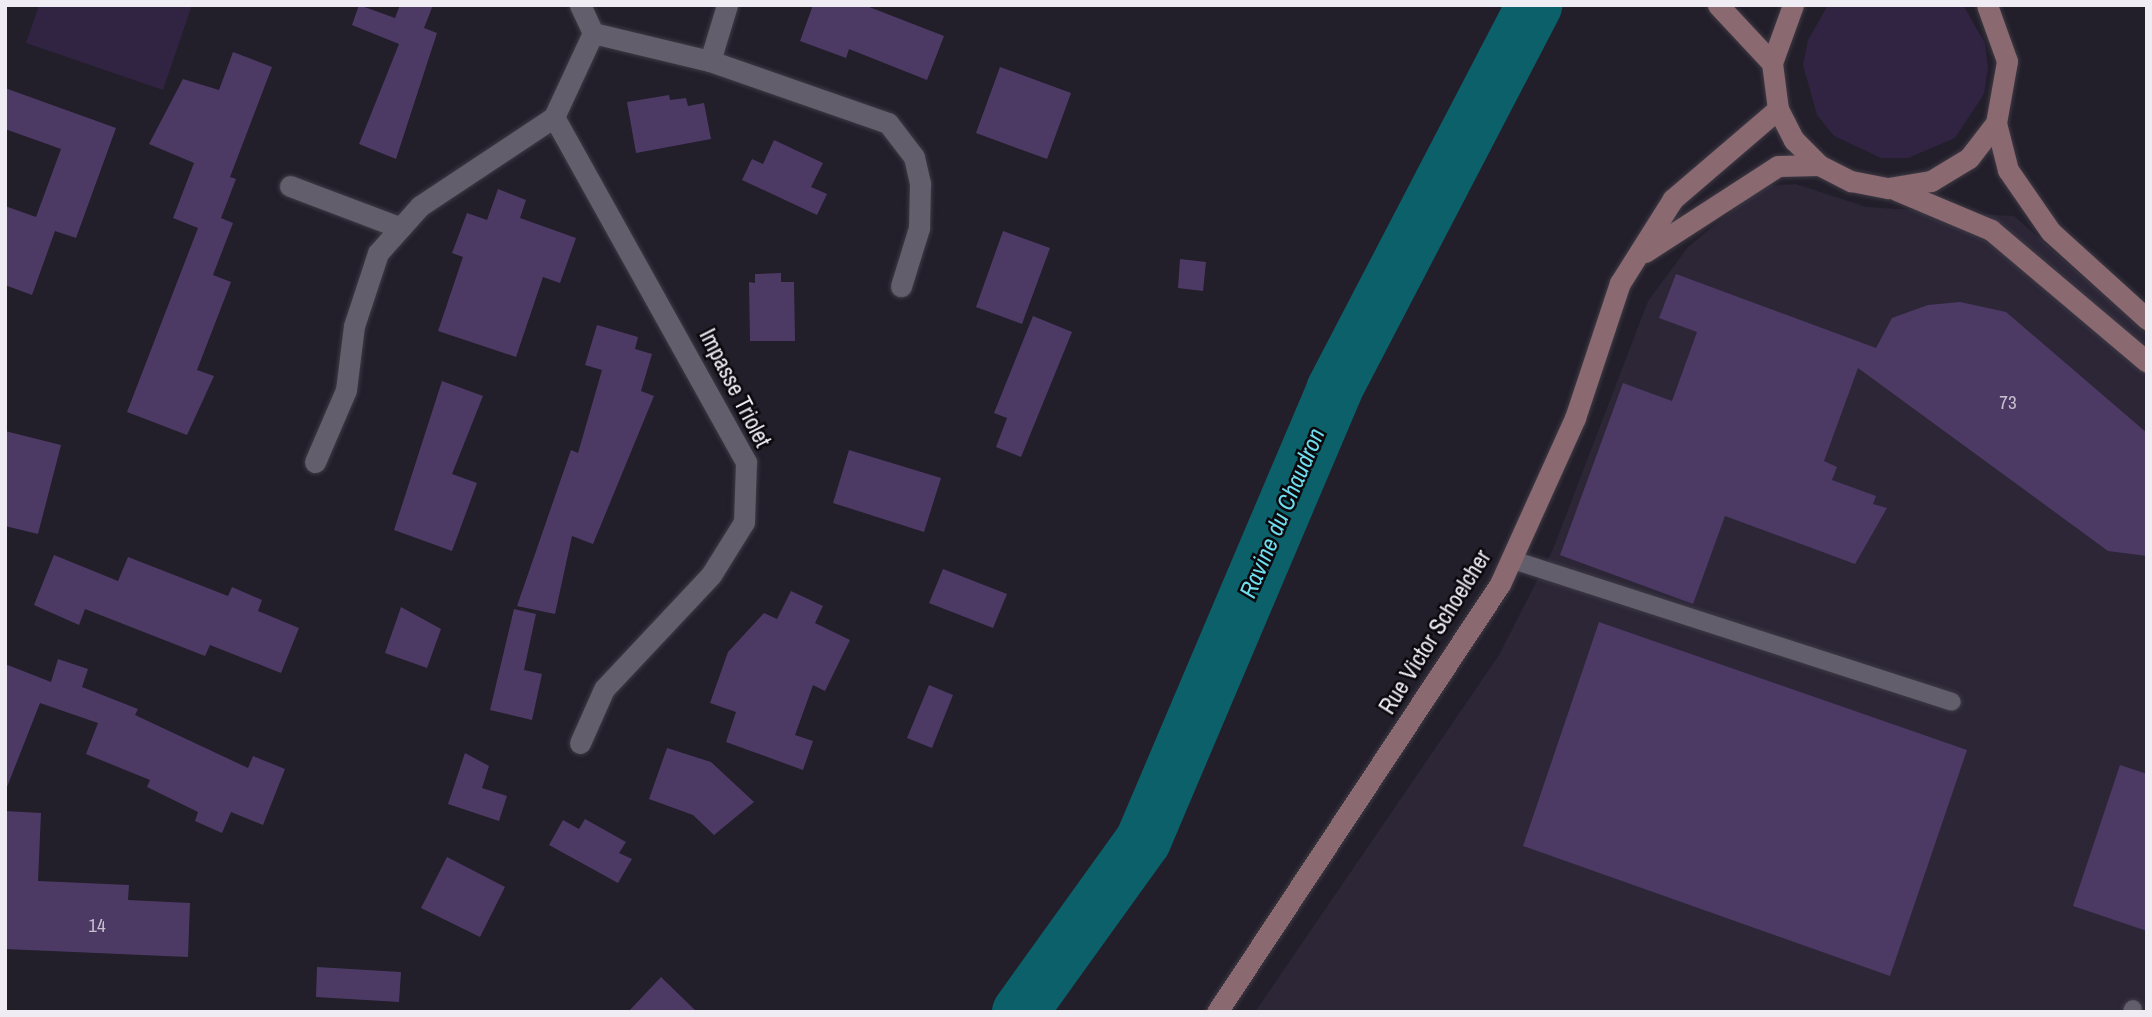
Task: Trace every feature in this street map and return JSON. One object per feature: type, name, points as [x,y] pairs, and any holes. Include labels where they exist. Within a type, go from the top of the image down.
[{"type":"main road","points":[[1718,5],[1772,64]]},
{"type":"main road","points":[[1793,5],[1772,64],[1778,109],[1794,140],[1819,165],[1851,181],[1924,197],[1991,230],[2147,362]]},
{"type":"main road","points":[[1987,5],[2007,61],[1996,123],[2008,170],[2051,232],[2147,319]]},
{"type":"main road","name":"Rue Victor Schoelcher","points":[[1217,1012],[1513,560],[1575,418],[1620,283],[1644,253],[1673,200],[1778,109]]},
{"type":"main road","points":[[1888,188],[1931,181],[1969,158],[1996,123]]},
{"type":"main road","name":"Rue Victor Schoelcher","points":[[1644,253],[1778,166],[1819,165]]},
{"type":"street","points":[[315,462],[345,390],[354,326],[378,253],[396,226],[554,117],[593,33],[580,5]]},
{"type":"street","points":[[710,61],[727,5]]},
{"type":"street","points":[[593,33],[710,61],[888,123],[914,157],[920,184],[919,228],[901,286]]},
{"type":"street","name":"Impasse Triolet","points":[[554,117],[746,462],[744,522],[711,575],[604,689],[580,743]]},
{"type":"street","points":[[290,186],[396,226]]},
{"type":"lane","points":[[1513,560],[1952,702]]},
{"type":"shaded area","points":[[39,5],[192,5],[163,90],[26,43]]},
{"type":"shaded area","points":[[1828,5],[1963,5],[1985,43],[1988,69],[1984,94],[1955,138],[1908,158],[1881,158],[1834,136],[1817,115],[1803,65],[1808,40]]},
{"type":"shaded area","points":[[1796,184],[1866,207],[2014,216],[2147,333],[2147,1012],[1255,1012],[1499,655],[1553,549],[1648,301],[1688,247],[1762,186]]},
{"type":"building","points":[[359,5],[395,18],[400,5],[433,5],[424,28],[437,33],[396,159],[359,144],[399,44],[352,25]]},
{"type":"building","points":[[813,5],[864,5],[944,36],[927,80],[849,49],[846,58],[800,41]]},
{"type":"building","points":[[233,52],[272,67],[230,177],[236,179],[221,218],[233,223],[213,275],[231,282],[197,370],[214,376],[187,435],[127,412],[198,228],[173,218],[194,163],[149,144],[183,79],[219,90]]},
{"type":"building","points":[[1000,67],[1071,93],[1047,159],[976,133]]},
{"type":"building","points":[[5,88],[116,128],[76,238],[55,231],[32,295],[5,285],[5,206],[36,217],[61,149],[5,129]]},
{"type":"building","points":[[669,95],[670,100],[686,98],[688,106],[704,103],[711,139],[636,153],[627,102]]},
{"type":"building","points":[[774,140],[823,163],[811,187],[827,194],[817,215],[742,180],[752,159],[763,164]]},
{"type":"building","points":[[498,189],[526,200],[520,218],[576,238],[560,283],[543,277],[516,357],[438,331],[463,257],[452,253],[467,213],[487,220]]},
{"type":"building","points":[[1003,231],[1050,248],[1022,324],[976,307]]},
{"type":"building","points":[[1180,259],[1206,262],[1203,291],[1178,288]]},
{"type":"building","points":[[781,273],[781,282],[794,282],[795,341],[750,341],[749,282],[755,283],[755,274]]},
{"type":"building","points":[[1676,274],[1876,348],[1892,318],[1928,305],[1960,302],[2006,312],[2147,433],[2147,556],[2108,551],[1858,368],[1824,461],[1837,467],[1832,480],[1876,496],[1873,504],[1887,508],[1855,564],[1725,516],[1693,604],[1560,555],[1623,383],[1672,401],[1697,332],[1659,318]]},
{"type":"building","points":[[1033,316],[1072,332],[1021,457],[996,447],[1007,418],[994,413]]},
{"type":"building","points":[[597,325],[638,337],[635,349],[652,354],[641,391],[654,396],[593,544],[572,536],[555,614],[517,606],[571,450],[578,453],[602,370],[585,365]]},
{"type":"building","points":[[442,381],[483,396],[452,474],[477,483],[452,551],[394,530]]},
{"type":"building","points":[[5,431],[61,445],[38,534],[5,526]]},
{"type":"building","points":[[849,450],[941,478],[924,532],[833,503]]},
{"type":"building","points":[[54,555],[118,581],[128,557],[228,596],[232,587],[262,600],[258,611],[299,628],[281,673],[210,645],[205,656],[85,609],[79,625],[34,605]]},
{"type":"building","points":[[943,569],[1007,594],[993,628],[929,603]]},
{"type":"building","points":[[791,591],[823,606],[815,623],[850,640],[825,691],[813,685],[795,735],[813,741],[803,770],[726,742],[736,712],[710,703],[728,652],[764,613],[777,619]]},
{"type":"building","points":[[401,607],[441,629],[427,668],[385,653]]},
{"type":"building","points":[[514,609],[536,614],[524,670],[542,674],[532,720],[490,710]]},
{"type":"building","points":[[1599,622],[1967,750],[1890,976],[1523,846]]},
{"type":"building","points":[[58,659],[88,669],[82,687],[138,709],[135,715],[248,768],[253,756],[285,769],[263,825],[231,812],[222,833],[195,821],[198,812],[147,787],[150,780],[86,754],[98,723],[40,703],[5,792],[5,664],[51,682]]},
{"type":"building","points":[[929,685],[953,695],[932,748],[907,738]]},
{"type":"building","points":[[667,748],[711,762],[754,802],[714,835],[693,815],[649,799]]},
{"type":"building","points":[[465,753],[489,766],[482,788],[507,796],[499,821],[448,804]]},
{"type":"building","points":[[2120,765],[2147,774],[2147,931],[2073,906]]},
{"type":"building","points":[[5,811],[41,813],[38,881],[129,885],[128,900],[190,903],[188,957],[5,949]]},
{"type":"building","points":[[585,819],[626,842],[619,853],[632,859],[618,883],[549,845],[563,820],[579,829]]},
{"type":"building","points":[[447,857],[505,887],[480,937],[421,908]]},
{"type":"building","points":[[317,967],[401,972],[399,1002],[316,997]]},
{"type":"building","points":[[661,977],[697,1012],[628,1012]]},
{"type":"waterway","name":"Ravine du Chaudron","points":[[1020,1012],[1143,841],[1334,390],[1534,5]]}]
